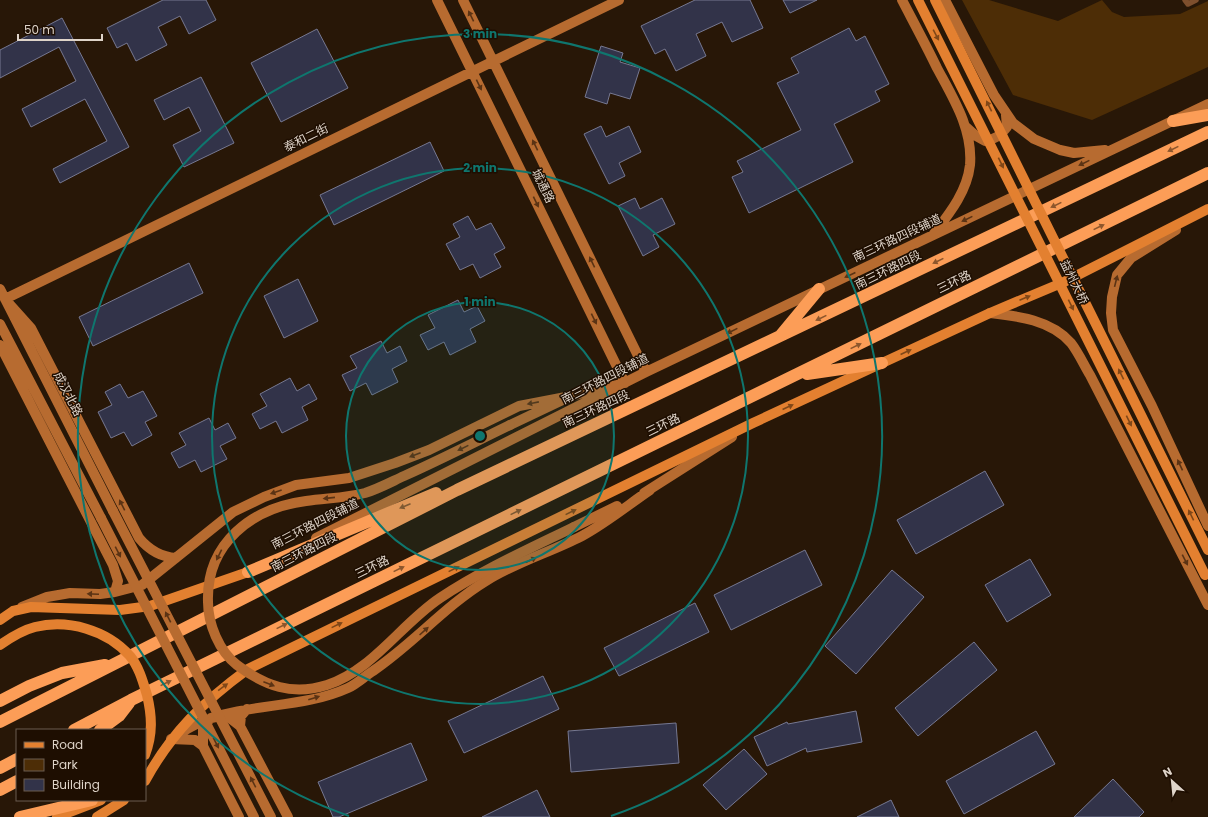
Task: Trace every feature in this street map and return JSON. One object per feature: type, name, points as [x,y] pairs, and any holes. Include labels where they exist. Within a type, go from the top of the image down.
[{"type":"highway","points":[[1173,121],[1208,115]]},
{"type":"highway","name":"南三环路四段","points":[[0,722],[457,490],[777,339],[1208,132]]},
{"type":"highway","name":"三环路","points":[[130,700],[1208,173]]},
{"type":"highway","points":[[777,339],[819,290]]},
{"type":"highway","points":[[796,375],[882,363]]},
{"type":"highway","points":[[248,572],[570,437]]},
{"type":"highway","points":[[0,701],[29,686],[62,673],[118,662]]},
{"type":"highway","points":[[76,729],[130,700]]},
{"type":"highway","points":[[101,729],[119,716],[130,700]]},
{"type":"highway","points":[[0,768],[16,760]]},
{"type":"highway","points":[[0,790],[16,782]]},
{"type":"highway","points":[[20,817],[88,801]]},
{"type":"main road","name":"城通路","points":[[437,0],[625,383]]},
{"type":"main road","name":"城通路","points":[[463,0],[646,372]]},
{"type":"main road","name":"泰和二街","points":[[5,299],[619,0]]},
{"type":"main road","points":[[902,0],[958,108],[966,127],[970,154],[967,179],[952,209],[932,236]]},
{"type":"main road","name":"益州大桥","points":[[918,0],[1207,579]]},
{"type":"main road","name":"益州大桥","points":[[935,0],[1208,550]]},
{"type":"main road","points":[[945,0],[1006,115],[1025,134],[1060,150],[1074,152],[1111,150]]},
{"type":"main road","name":"南三环路四段辅道","points":[[0,620],[12,611],[31,607],[120,610],[150,606],[248,572],[646,372],[1208,104]]},
{"type":"main road","points":[[966,127],[976,136],[985,141],[995,139],[1001,135],[1007,127],[1006,115]]},
{"type":"main road","points":[[146,779],[160,754],[196,711],[217,691],[248,669],[753,423],[990,313],[1064,282],[1208,210]]},
{"type":"main road","points":[[1208,210],[1131,258],[1117,274],[1112,298],[1111,313],[1113,330],[1152,406],[1208,526]]},
{"type":"main road","name":"成汉北路","points":[[0,289],[271,817]]},
{"type":"main road","points":[[5,299],[31,328],[139,538],[148,549],[168,558],[176,558]]},
{"type":"main road","points":[[990,313],[1030,318],[1054,330],[1070,343],[1090,375],[1208,605]]},
{"type":"main road","points":[[0,324],[254,817]]},
{"type":"main road","points":[[0,345],[113,565],[118,581],[115,592]]},
{"type":"main road","points":[[12,611],[54,596],[70,593],[100,594],[115,592],[142,584],[234,512],[264,496],[296,485],[349,478],[395,463],[429,450],[519,406],[572,396],[625,383]]},
{"type":"main road","points":[[572,396],[415,471],[365,493],[304,501],[277,508],[245,524],[234,532],[225,543],[213,567],[207,592],[208,612],[216,637],[230,660],[252,676],[270,685],[297,690],[326,686],[348,676],[438,599],[469,579],[650,490]]},
{"type":"main road","points":[[171,740],[188,728],[209,718],[247,708],[304,702],[348,688],[397,655],[450,607],[487,580],[583,536],[650,490],[753,423]]},
{"type":"main road","points":[[0,645],[34,627],[60,624],[79,627],[99,633],[115,642],[130,657],[139,671],[145,690],[152,720],[146,750]]},
{"type":"main road","points":[[240,726],[241,716],[247,708]]},
{"type":"main road","points":[[203,746],[203,726],[211,718],[226,715],[240,726],[288,817]]},
{"type":"main road","points":[[171,740],[195,740],[203,746],[239,817]]},
{"type":"main road","points":[[57,817],[98,801]]},
{"type":"main road","points":[[97,817],[122,801]]},
{"type":"lane","points":[[1185,0],[1188,4],[1196,0]]},
{"type":"green space","points":[[962,0],[989,0],[1058,21],[1102,0],[1112,12],[1124,17],[1180,14],[1208,1],[1208,67],[1092,120],[1013,95]]},
{"type":"building","points":[[163,0],[206,0],[216,20],[189,34],[180,16],[158,27],[167,45],[136,61],[127,43],[117,48],[107,28]]},
{"type":"building","points":[[695,0],[750,0],[763,28],[732,42],[722,22],[696,34],[706,56],[676,71],[665,49],[655,54],[641,26]]},
{"type":"building","points":[[783,0],[817,0],[790,13]]},
{"type":"building","points":[[62,18],[129,147],[60,183],[53,169],[107,141],[85,99],[31,127],[22,109],[76,81],[59,47],[0,78],[0,50]]},
{"type":"building","points":[[849,28],[856,41],[865,36],[889,84],[875,91],[880,101],[834,124],[853,162],[749,213],[732,177],[743,172],[737,161],[801,130],[777,83],[799,73],[791,58]]},
{"type":"building","points":[[317,29],[348,88],[281,122],[251,63]]},
{"type":"building","points":[[601,46],[623,53],[620,62],[640,68],[630,99],[610,93],[607,104],[585,97]]},
{"type":"building","points":[[201,77],[234,143],[184,167],[173,145],[201,131],[189,107],[164,120],[154,100]]},
{"type":"building","points":[[601,126],[606,137],[629,126],[641,152],[619,163],[625,176],[609,184],[584,134]]},
{"type":"building","points":[[430,142],[444,171],[334,225],[320,195]]},
{"type":"building","points":[[635,198],[640,209],[662,198],[675,224],[653,235],[659,247],[643,256],[618,206]]},
{"type":"building","points":[[468,216],[476,230],[491,223],[505,248],[494,254],[501,267],[480,278],[473,264],[460,270],[446,244],[460,237],[453,224]]},
{"type":"building","points":[[189,263],[203,293],[93,346],[79,317]]},
{"type":"building","points":[[298,279],[318,321],[284,338],[264,296]]},
{"type":"building","points":[[458,300],[464,312],[477,306],[485,321],[470,329],[476,342],[450,355],[444,342],[428,350],[420,335],[435,328],[428,315]]},
{"type":"building","points":[[381,341],[387,353],[400,346],[407,361],[392,369],[398,382],[372,395],[366,383],[350,391],[342,375],[357,368],[350,356]]},
{"type":"building","points":[[290,378],[297,391],[309,384],[317,399],[302,407],[308,420],[282,433],[276,421],[260,429],[252,414],[267,406],[260,394]]},
{"type":"building","points":[[120,384],[128,398],[143,391],[157,416],[145,422],[152,435],[132,446],[124,432],[111,438],[98,412],[112,405],[105,392]]},
{"type":"building","points":[[209,418],[215,430],[228,423],[236,438],[220,446],[227,459],[201,472],[195,460],[179,468],[171,453],[186,445],[179,433]]},
{"type":"building","points":[[985,471],[1004,505],[916,554],[897,520]]},
{"type":"building","points":[[805,550],[822,585],[731,630],[714,595]]},
{"type":"building","points":[[1030,559],[1051,595],[1007,622],[985,585]]},
{"type":"building","points":[[892,570],[924,597],[856,674],[825,646]]},
{"type":"building","points":[[695,603],[709,632],[619,676],[604,648]]},
{"type":"building","points":[[974,642],[997,670],[918,736],[895,708]]},
{"type":"building","points":[[543,676],[559,709],[464,753],[448,721]]},
{"type":"building","points":[[856,711],[862,742],[807,752],[806,748],[767,766],[754,737],[787,722],[788,724]]},
{"type":"building","points":[[676,723],[679,763],[571,772],[568,731]]},
{"type":"building","points":[[1036,731],[1055,764],[964,814],[946,781]]},
{"type":"building","points":[[411,743],[427,780],[339,817],[333,817],[318,782]]},
{"type":"building","points":[[744,749],[767,774],[726,810],[703,785]]},
{"type":"building","points":[[1113,779],[1144,812],[1139,817],[1074,817]]},
{"type":"building","points":[[537,790],[550,817],[482,817]]},
{"type":"building","points":[[891,800],[899,817],[857,817]]}]
